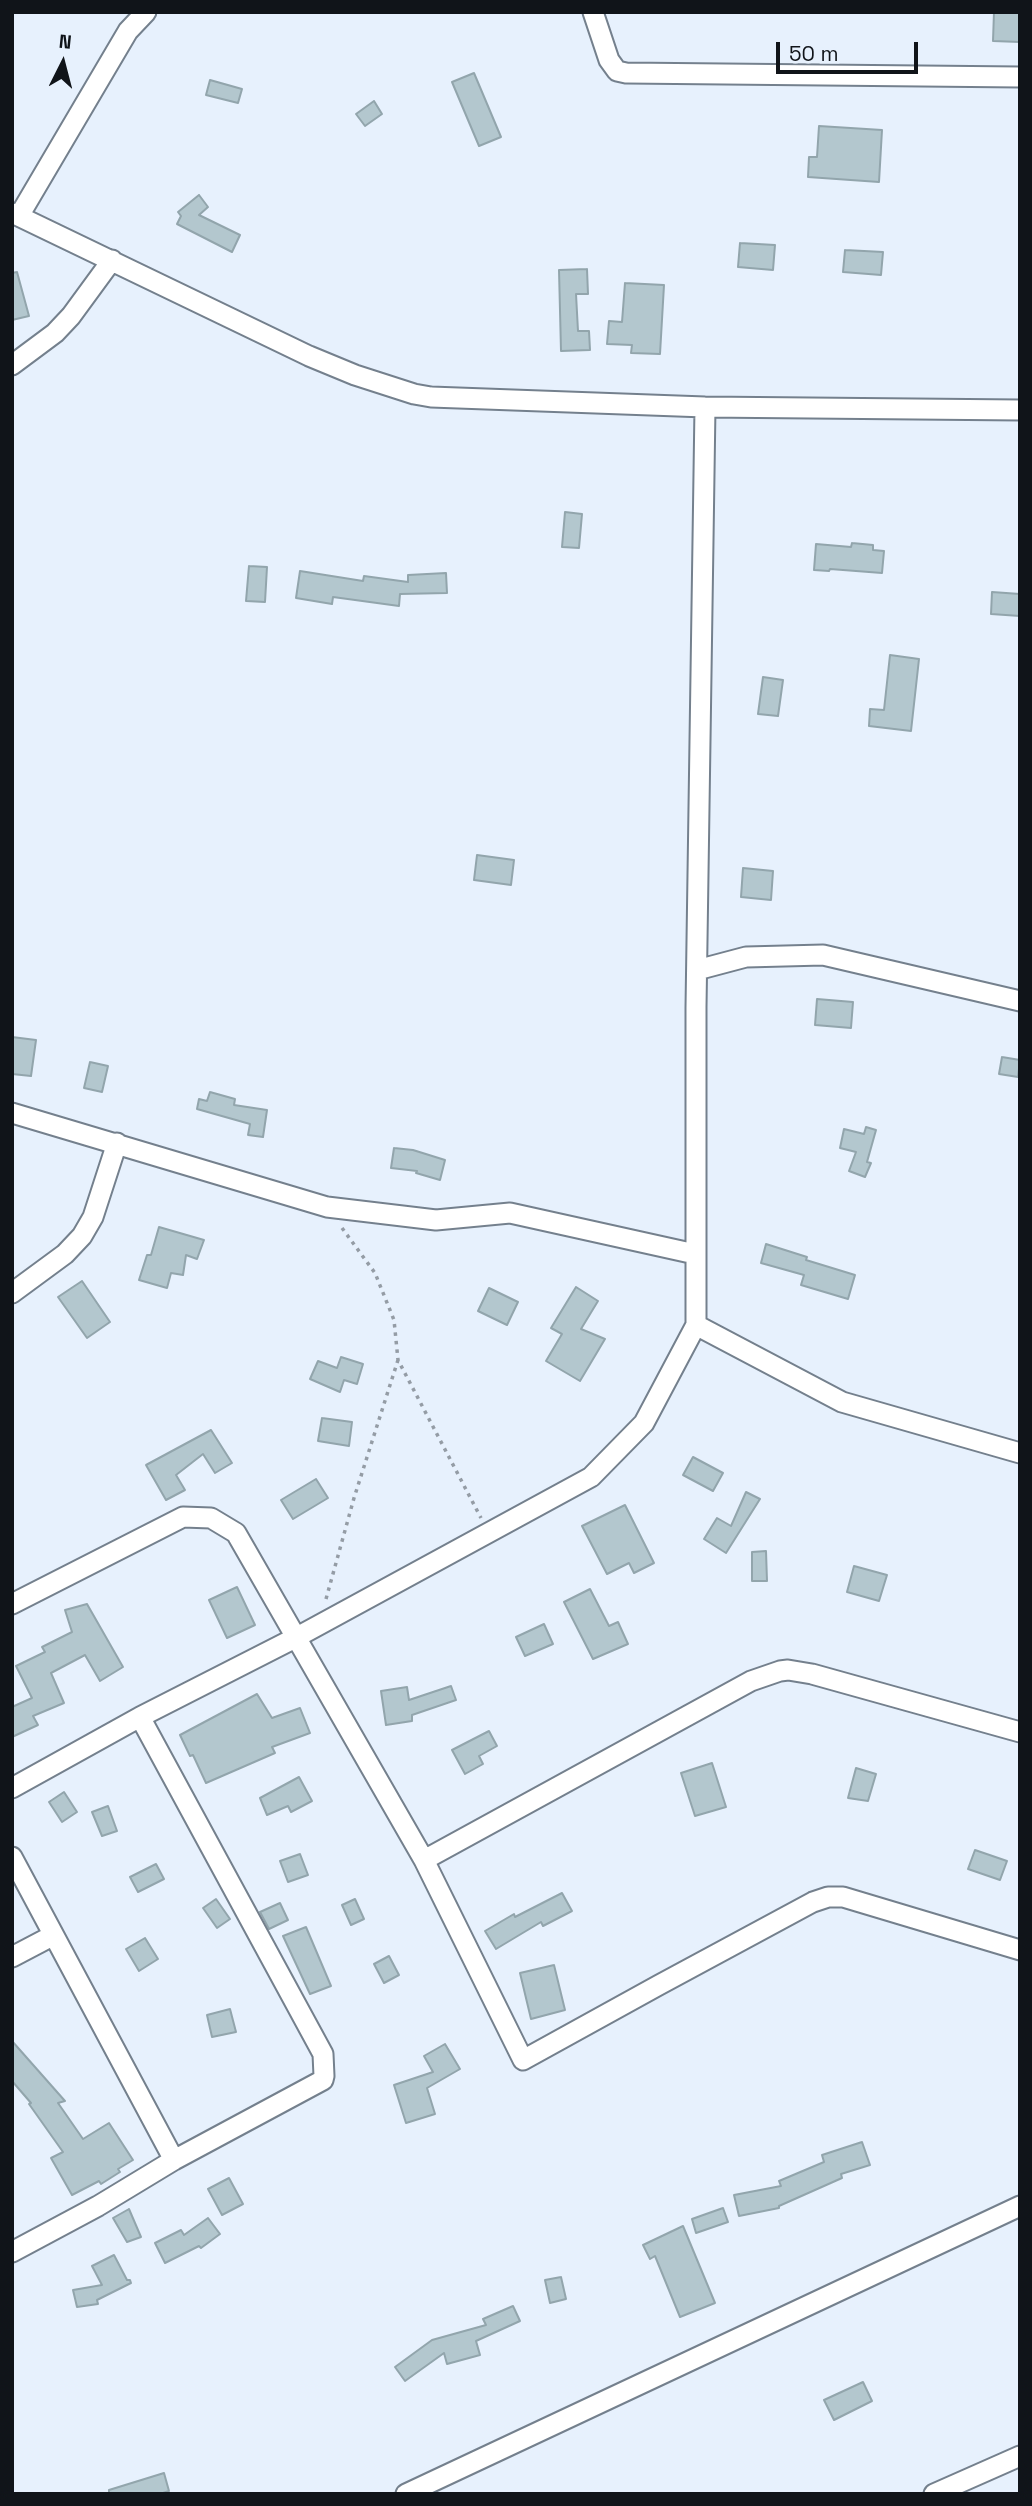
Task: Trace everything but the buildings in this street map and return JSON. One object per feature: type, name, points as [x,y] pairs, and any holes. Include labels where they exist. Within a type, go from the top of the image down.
[{"type":"street","points":[[146,12],[128,31],[16,214],[309,356],[355,375],[431,397],[705,407],[1020,410]]},
{"type":"street","points":[[593,12],[609,60],[617,71],[626,74],[1020,77]]},
{"type":"street","points":[[12,365],[71,316],[112,260]]},
{"type":"street","points":[[12,1788],[591,1477],[644,1423],[696,1325],[697,970],[705,407]]},
{"type":"street","points":[[697,970],[746,957],[824,955],[1020,1001]]},
{"type":"street","points":[[12,1113],[327,1207],[436,1220],[510,1213],[695,1254]]},
{"type":"street","points":[[12,1293],[65,1254],[82,1236],[93,1217],[117,1143]]},
{"type":"street","points":[[696,1325],[842,1402],[1020,1453]]},
{"type":"street","points":[[12,1604],[183,1517],[211,1518],[236,1533],[424,1860],[523,2060],[706,1959],[813,1902],[828,1897],[843,1897],[1020,1950]]},
{"type":"street","points":[[424,1860],[751,1681],[780,1671],[813,1674],[1020,1732]]},
{"type":"street","points":[[12,2252],[98,2206],[174,2160],[323,2080],[325,2061],[317,2042],[140,1717]]},
{"type":"street","points":[[12,1857],[174,2160]]},
{"type":"street","points":[[12,1957],[52,1936]]},
{"type":"street","points":[[406,2494],[431,2488],[1020,2206]]},
{"type":"street","points":[[933,2494],[1020,2456]]},
{"type":"path","points":[[327,1207],[375,1273],[394,1321],[398,1360],[489,1534]]},
{"type":"path","points":[[319,1625],[354,1498],[398,1360]]}]
